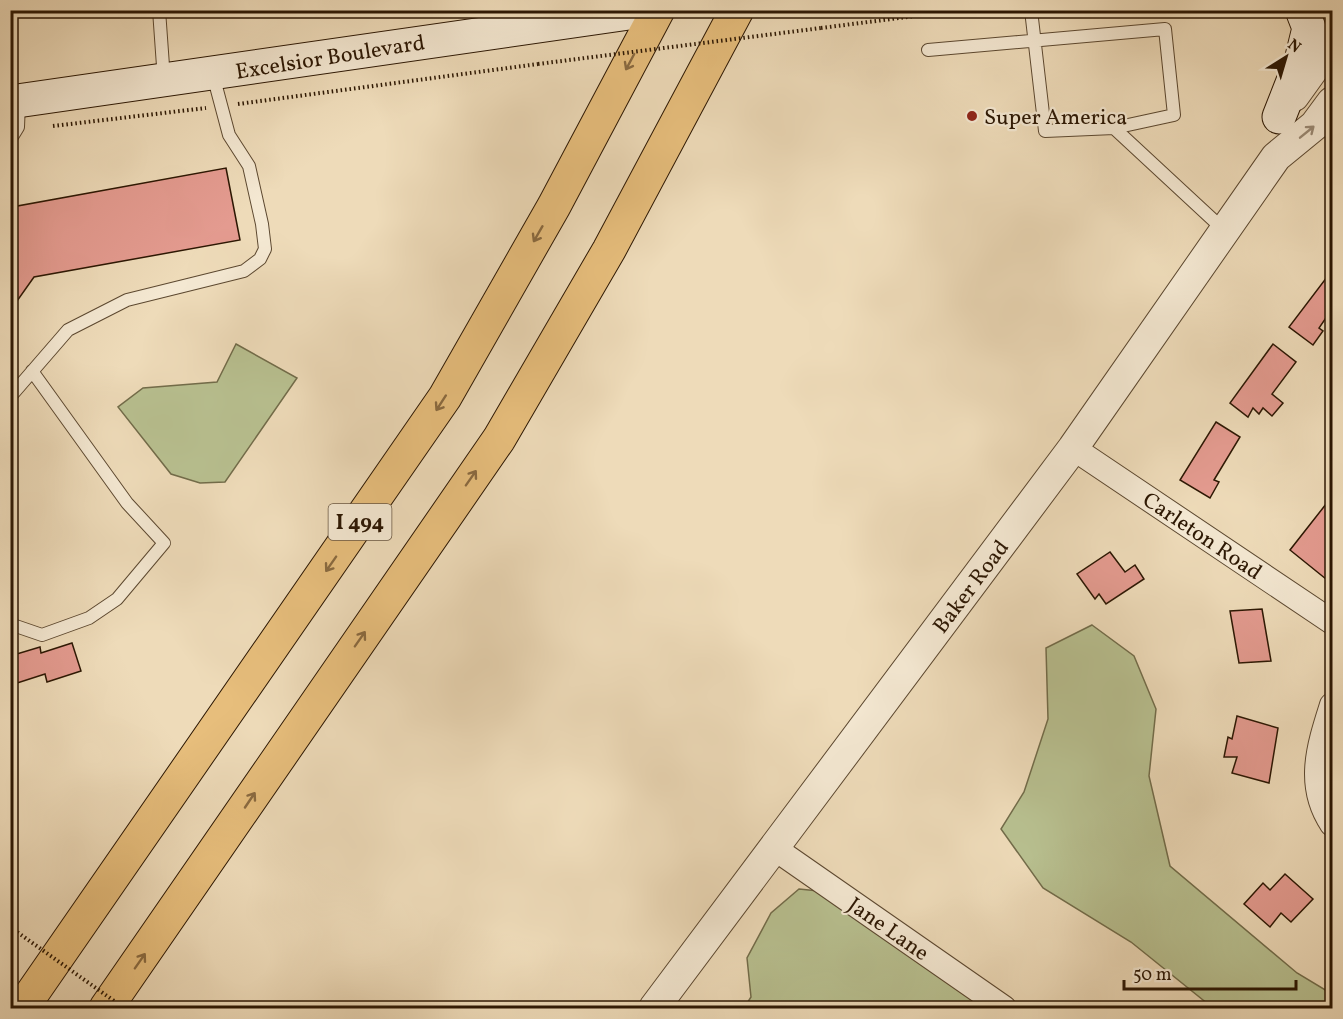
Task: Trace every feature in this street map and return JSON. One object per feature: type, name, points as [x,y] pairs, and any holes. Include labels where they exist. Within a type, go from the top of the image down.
[{"type":"highway","name":"I 494","points":[[22,1008],[445,398],[554,206],[658,10]]},
{"type":"highway","name":"I 494","points":[[106,1008],[499,438],[609,250],[736,10]]},
{"type":"main road","name":"Excelsior Boulevard","points":[[14,118],[164,81],[213,74],[501,20],[559,22],[650,10]]},
{"type":"main road","points":[[1279,117],[1301,61],[1309,28],[1302,10]]},
{"type":"street","points":[[1276,157],[1279,117],[1332,43]]},
{"type":"street","name":"Baker Road","points":[[654,1008],[1073,448],[1276,157],[1315,125],[1332,102]]},
{"type":"street","name":"Carleton Road","points":[[1073,448],[1332,622]]},
{"type":"street","points":[[1332,705],[1318,749],[1315,780],[1322,809],[1332,824]]},
{"type":"street","name":"Jane Lane","points":[[774,848],[1004,1008]]},
{"type":"lane","points":[[159,10],[164,81]]},
{"type":"lane","points":[[928,50],[1035,41],[1165,29],[1174,116],[1114,128],[1045,131],[1035,41],[1031,10]]},
{"type":"lane","points":[[10,397],[68,330],[127,300],[244,271],[260,259],[265,249],[249,166],[229,135],[213,74]]},
{"type":"lane","points":[[1114,128],[1225,231]]},
{"type":"lane","points":[[10,624],[42,635],[89,618],[117,599],[164,543],[127,503],[32,371]]},
{"type":"path","points":[[14,118],[221,106],[962,10]]},
{"type":"path","points":[[10,927],[124,1008]]},
{"type":"green space","points":[[236,344],[297,378],[225,482],[200,483],[171,474],[118,407],[143,388],[217,382]]},
{"type":"green space","points":[[1092,625],[1134,656],[1156,709],[1149,776],[1170,866],[1297,973],[1332,994],[1332,1008],[1213,1008],[1131,942],[1043,888],[1001,829],[1024,792],[1048,719],[1046,648]]},
{"type":"green space","points":[[799,889],[838,893],[1004,1008],[744,1008],[751,997],[747,958],[771,913]]},
{"type":"building","points":[[226,168],[240,240],[34,277],[10,311],[10,199],[16,198],[17,206]]},
{"type":"building","points":[[1327,277],[1332,281],[1332,309],[1319,328],[1323,331],[1313,345],[1289,327]]},
{"type":"building","points":[[1273,344],[1296,362],[1272,394],[1283,403],[1272,416],[1263,408],[1259,414],[1253,408],[1248,417],[1230,403]]},
{"type":"building","points":[[1216,422],[1240,437],[1214,480],[1219,482],[1210,498],[1180,480]]},
{"type":"building","points":[[1330,499],[1332,501],[1332,571],[1326,579],[1290,550]]},
{"type":"building","points":[[1110,552],[1125,572],[1135,565],[1144,579],[1106,604],[1099,594],[1095,599],[1077,574]]},
{"type":"building","points":[[1262,609],[1271,661],[1239,663],[1230,611]]},
{"type":"building","points":[[72,643],[81,671],[47,682],[45,674],[11,685],[10,656],[40,647],[41,653]]},
{"type":"building","points":[[1237,716],[1278,728],[1269,783],[1232,773],[1237,757],[1224,757],[1228,737],[1232,739]]},
{"type":"building","points":[[1285,874],[1313,899],[1291,922],[1281,913],[1270,927],[1244,904],[1263,883],[1270,890]]},
{"type":"place","name":"Super America","points":[[972,116]]}]
